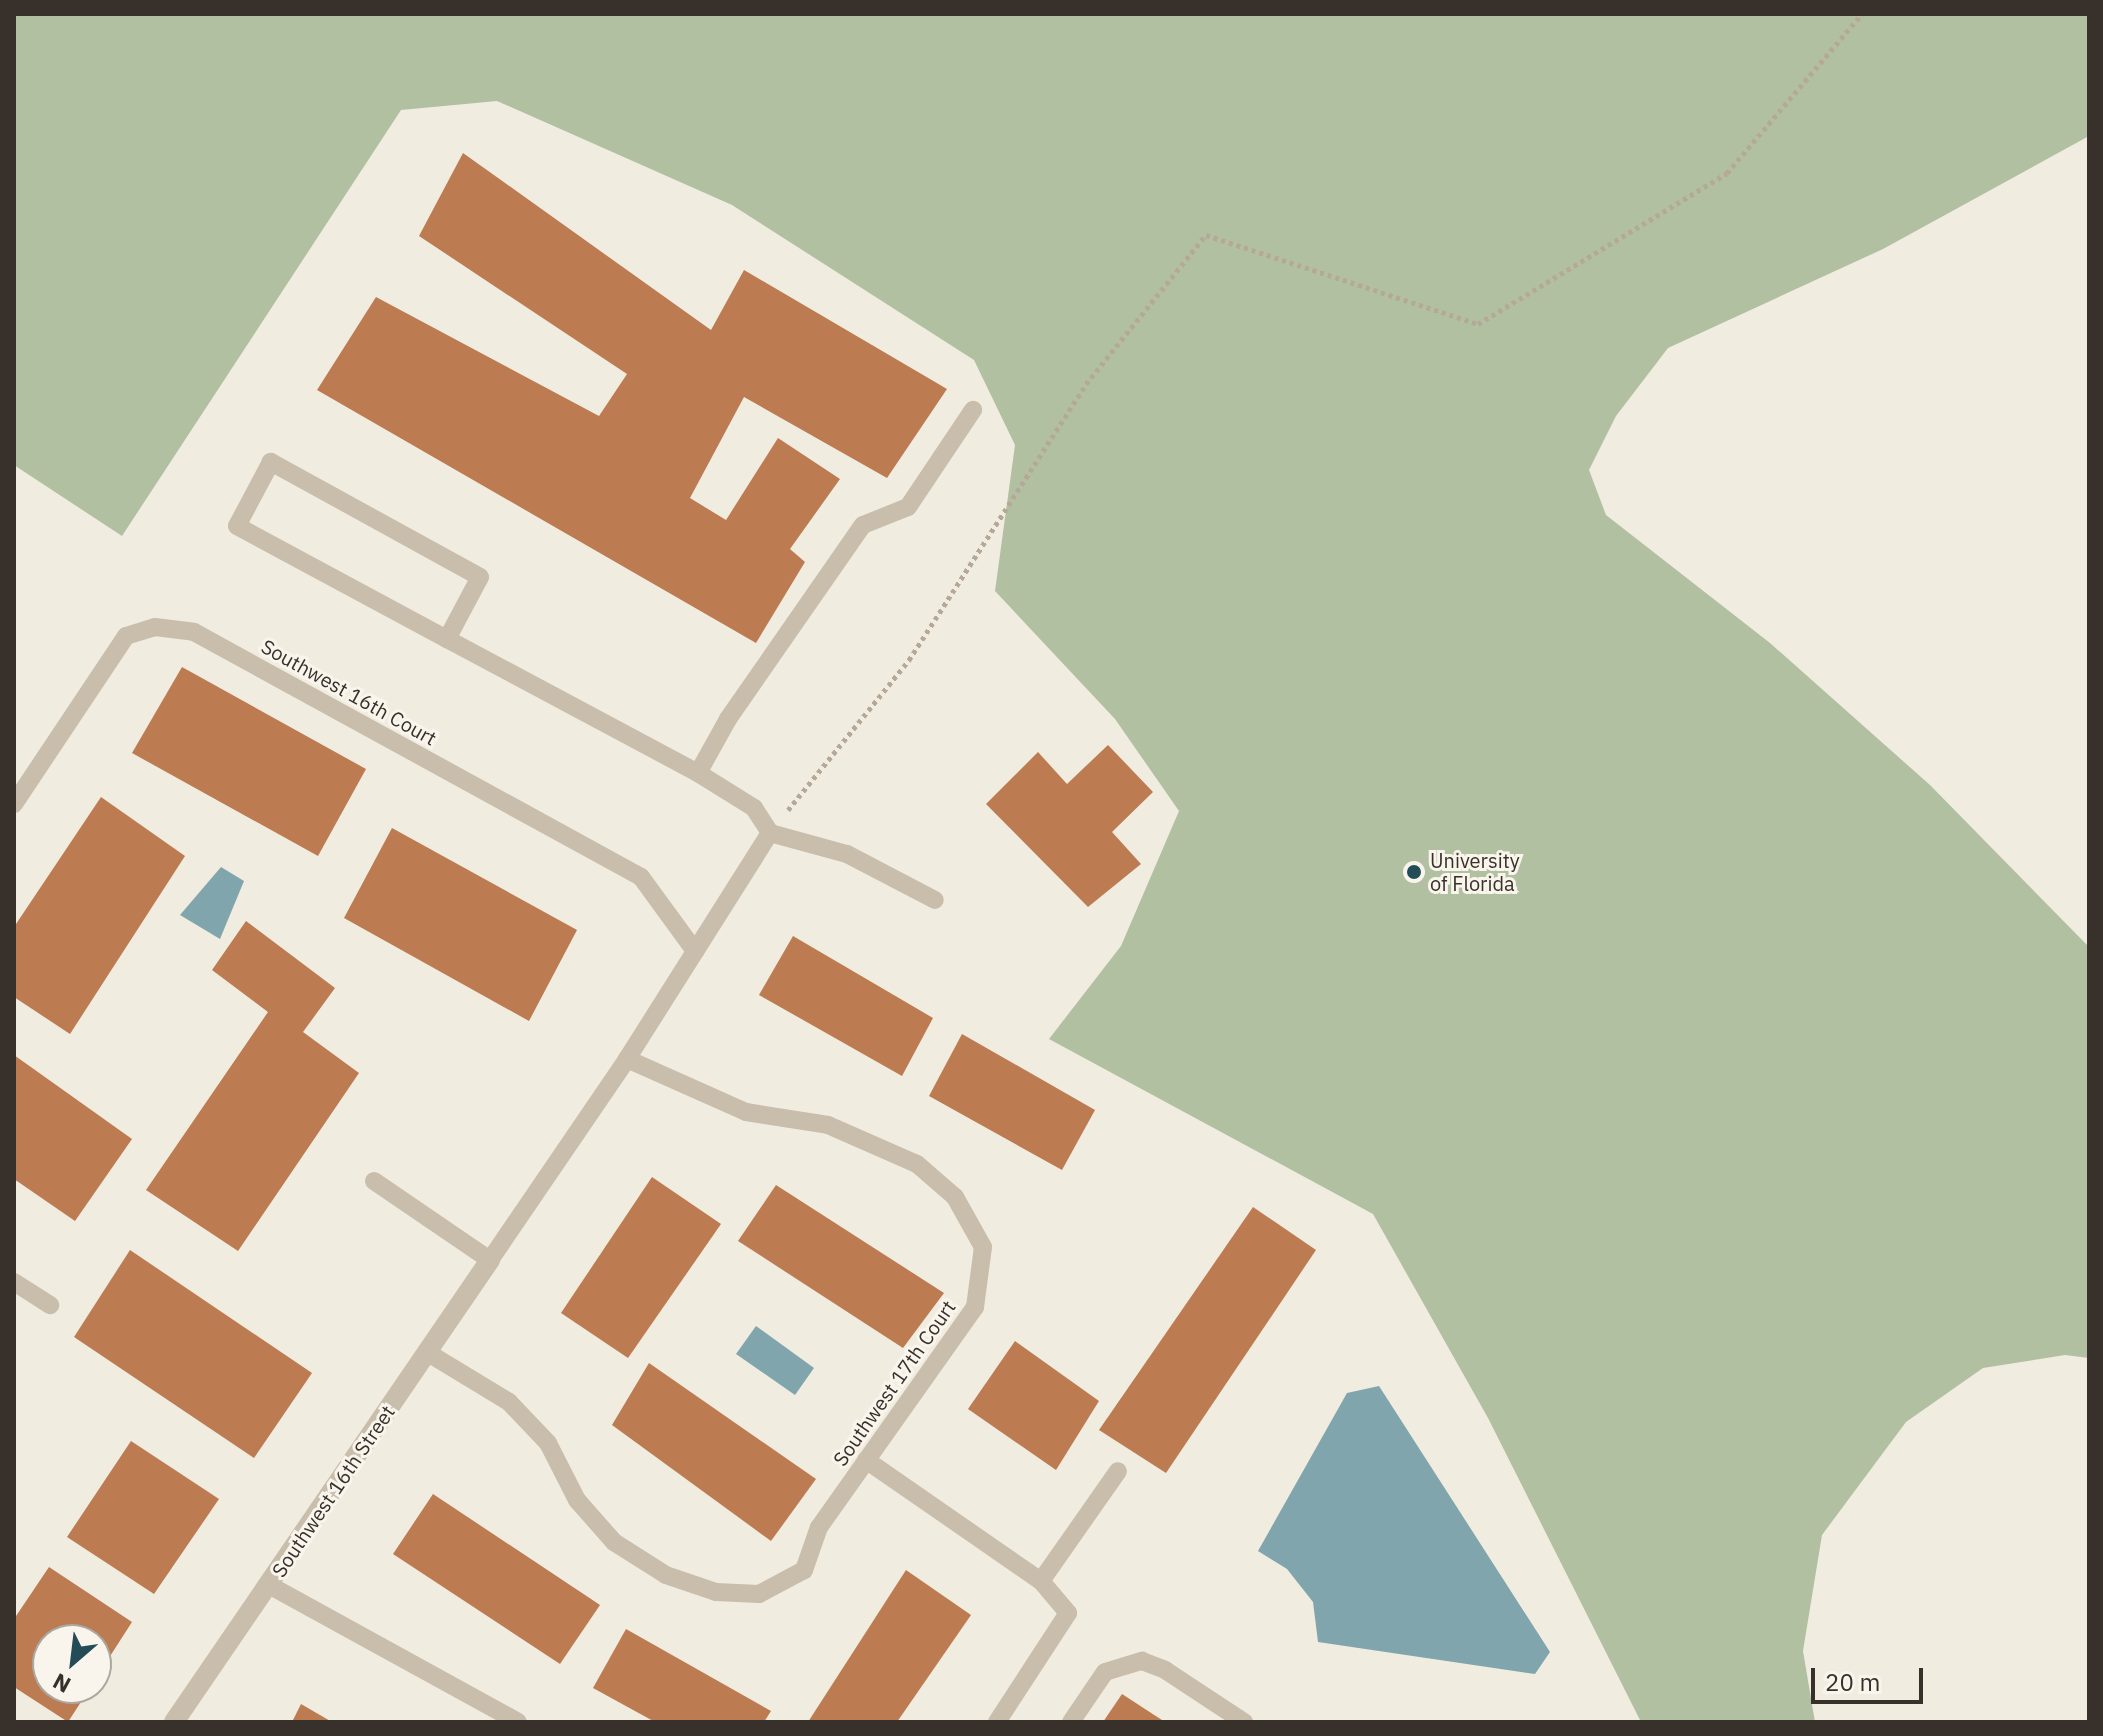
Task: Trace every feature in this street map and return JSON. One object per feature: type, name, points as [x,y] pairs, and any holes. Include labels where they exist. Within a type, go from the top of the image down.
[{"type":"street","name":"Southwest 16th Street","points":[[174,1722],[490,1260]]},
{"type":"lane","points":[[698,773],[728,719],[863,525],[908,507],[973,410]]},
{"type":"lane","points":[[447,639],[480,577],[271,462],[237,526],[447,639],[698,773],[754,808],[770,833],[847,854],[935,900]]},
{"type":"lane","name":"Southwest 16th Court","points":[[14,804],[126,636],[155,627],[194,632],[641,877],[695,951]]},
{"type":"lane","points":[[374,1181],[490,1260],[627,1059],[770,833]]},
{"type":"lane","name":"Southwest 17th Court","points":[[428,1353],[509,1402],[548,1443],[577,1500],[614,1542],[666,1575],[716,1592],[759,1594],[804,1570],[819,1527],[975,1307],[983,1247],[955,1197],[917,1164],[828,1125],[746,1112],[627,1059]]},
{"type":"lane","points":[[14,1282],[50,1305]]},
{"type":"lane","points":[[866,1460],[1041,1581],[1068,1613],[997,1722]]},
{"type":"lane","points":[[1041,1581],[1118,1471]]},
{"type":"lane","points":[[269,1585],[518,1722]]},
{"type":"lane","points":[[1071,1722],[1105,1672],[1142,1661],[1165,1670],[1244,1722]]},
{"type":"path","points":[[770,833],[909,660],[1086,384],[1206,235],[1478,324],[1727,173],[1862,14]]},
{"type":"green space","points":[[14,14],[2089,14],[2089,136],[1883,249],[1668,348],[1616,416],[1589,470],[1606,515],[1770,643],[1930,785],[2089,947],[2089,1358],[2065,1355],[1983,1368],[1906,1422],[1822,1535],[1803,1651],[1815,1722],[1641,1722],[1488,1418],[1373,1214],[1049,1039],[1121,946],[1179,811],[1115,719],[995,591],[1015,445],[974,360],[732,205],[497,101],[401,110],[122,536],[14,465]]},
{"type":"water","points":[[221,867],[244,881],[220,939],[180,915]]},
{"type":"water","points":[[756,1326],[814,1368],[795,1395],[736,1354]]},
{"type":"water","points":[[1379,1386],[1550,1652],[1535,1674],[1318,1642],[1313,1602],[1287,1569],[1258,1551],[1347,1393]]},
{"type":"building","points":[[463,153],[711,330],[744,270],[947,389],[887,478],[744,397],[690,498],[726,520],[778,438],[840,479],[790,549],[805,562],[756,643],[317,390],[376,297],[599,416],[627,374],[419,236]]},
{"type":"building","points":[[182,667],[366,769],[318,856],[132,753]]},
{"type":"building","points":[[1108,745],[1153,792],[1112,832],[1141,864],[1088,907],[986,804],[1038,752],[1067,784]]},
{"type":"building","points":[[101,797],[185,856],[70,1034],[14,997],[14,927]]},
{"type":"building","points":[[392,828],[577,930],[529,1021],[344,918]]},
{"type":"building","points":[[246,921],[335,988],[303,1032],[359,1073],[238,1251],[146,1190],[268,1012],[212,970]]},
{"type":"building","points":[[793,936],[933,1018],[902,1076],[759,995]]},
{"type":"building","points":[[962,1034],[1095,1110],[1062,1170],[929,1096]]},
{"type":"building","points":[[14,1055],[132,1139],[75,1221],[14,1179]]},
{"type":"building","points":[[652,1177],[721,1224],[628,1358],[561,1313]]},
{"type":"building","points":[[776,1185],[944,1293],[903,1348],[738,1241]]},
{"type":"building","points":[[1253,1207],[1316,1250],[1166,1473],[1099,1430]]},
{"type":"building","points":[[130,1250],[312,1373],[254,1458],[74,1337]]},
{"type":"building","points":[[1015,1341],[1099,1401],[1056,1470],[968,1409]]},
{"type":"building","points":[[649,1363],[816,1479],[771,1541],[612,1425]]},
{"type":"building","points":[[131,1441],[219,1499],[154,1594],[67,1537]]},
{"type":"building","points":[[433,1494],[600,1605],[560,1664],[393,1554]]},
{"type":"building","points":[[49,1567],[132,1622],[112,1653],[112,1624],[32,1624],[32,1699],[14,1687],[14,1619]]},
{"type":"building","points":[[906,1570],[971,1615],[897,1722],[808,1722]]},
{"type":"building","points":[[626,1629],[771,1711],[764,1722],[655,1722],[593,1688]]},
{"type":"building","points":[[1122,1694],[1165,1722],[1103,1722]]},
{"type":"building","points":[[40,1704],[80,1704],[68,1722]]},
{"type":"building","points":[[301,1704],[332,1722],[292,1722]]},
{"type":"place","name":"University of Florida","points":[[1414,872]]}]
